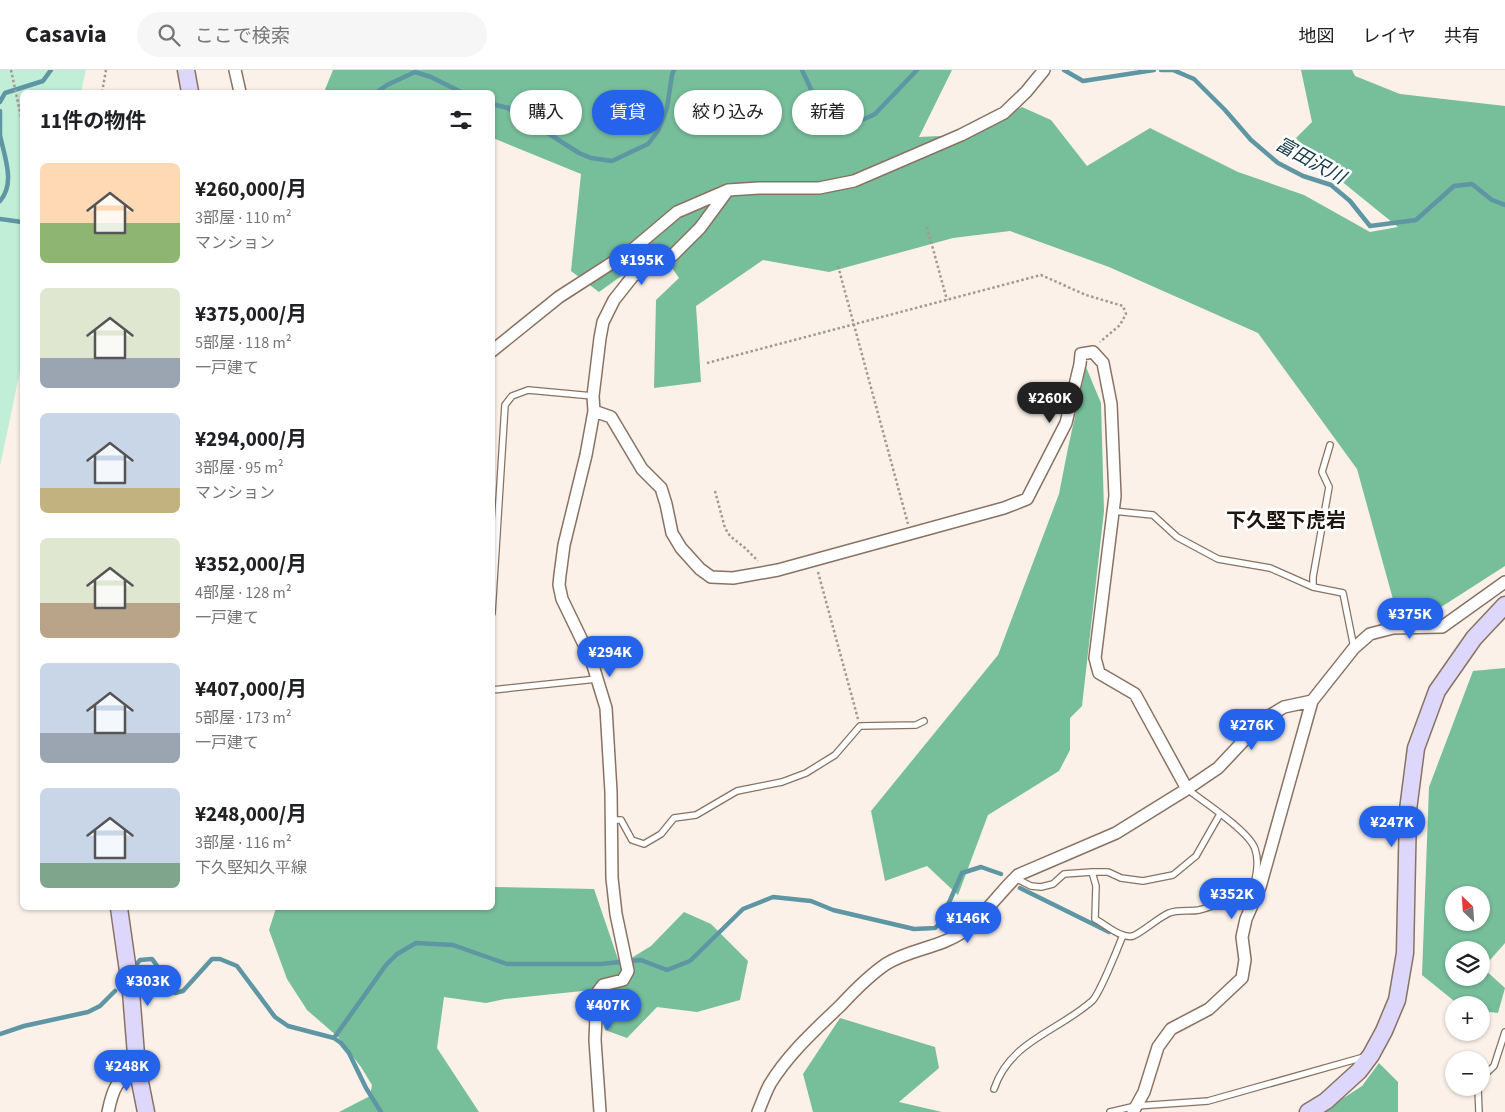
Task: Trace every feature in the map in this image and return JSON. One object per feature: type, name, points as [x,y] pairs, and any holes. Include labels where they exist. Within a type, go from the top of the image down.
[{"type":"street","points":[[186,70],[190,90]]},
{"type":"street","points":[[235,70],[240,90]]},
{"type":"street","points":[[495,349],[559,297],[632,250],[677,212],[728,190],[819,188],[854,181],[961,135],[1004,114],[1044,71]]},
{"type":"street","points":[[600,1112],[594,1040],[596,993],[603,985],[623,980],[628,970],[616,914],[612,878],[612,820],[606,708],[591,659],[562,599],[559,585],[564,545],[586,455],[594,411],[593,396],[603,322],[614,300],[633,276],[673,255],[700,228],[728,190]]},
{"type":"street","points":[[594,411],[611,417],[642,469],[660,488],[666,504],[672,533],[681,548],[700,569],[711,577],[733,578],[815,561],[1004,508],[1027,499],[1066,423],[1081,354],[1093,352],[1103,363],[1112,404],[1115,496],[1095,658],[1099,673],[1135,694],[1187,789]]},
{"type":"street","points":[[1134,1109],[1144,1092],[1158,1047],[1171,1029],[1209,1009],[1242,978],[1244,960],[1242,937],[1246,918],[1312,701],[1354,648],[1370,634],[1393,628],[1442,627],[1505,582]]},
{"type":"street","points":[[1308,1112],[1326,1101],[1359,1072],[1384,1031],[1397,1000],[1405,953],[1408,810],[1416,748],[1437,691],[1474,638],[1505,605]]},
{"type":"street","points":[[758,1112],[771,1084],[798,1047],[852,994],[886,964],[913,952],[939,945],[962,932],[977,920],[1018,875],[1116,833],[1218,768],[1264,719],[1284,707],[1312,701]]},
{"type":"street","points":[[119,910],[131,992],[137,1067],[146,1112]]},
{"type":"street","points":[[108,1112],[113,1090],[122,1077],[137,1067]]},
{"type":"lane","points":[[495,565],[505,405],[512,396],[528,390],[593,396]]},
{"type":"lane","points":[[1314,587],[1328,488],[1322,472],[1330,446]]},
{"type":"lane","points":[[1113,511],[1153,515],[1177,537],[1218,559],[1270,568],[1314,587],[1343,593],[1354,648]]},
{"type":"lane","points":[[495,690],[597,679]]},
{"type":"lane","points":[[612,820],[621,820],[632,840],[644,844],[661,834],[674,818],[696,815],[737,791],[782,782],[806,772],[835,755],[860,726],[916,724],[924,721]]},
{"type":"lane","points":[[1092,872],[1096,886],[1095,919],[1123,935],[1133,936],[1157,919],[1171,912],[1198,911],[1221,902],[1258,882],[1255,848],[1245,834],[1187,789]]},
{"type":"lane","points":[[1015,878],[1031,886],[1041,887],[1053,884],[1064,874],[1081,872],[1108,872],[1121,878],[1143,882],[1173,875],[1196,856],[1220,814]]},
{"type":"lane","points":[[994,1089],[998,1076],[1019,1050],[1094,1000],[1123,935]]},
{"type":"lane","points":[[1490,1070],[1494,1066],[1505,1032]]},
{"type":"lane","points":[[1110,1112],[1208,1101],[1371,1055]]},
{"type":"lane","points":[[1478,1096],[1479,1112]]},
{"type":"path","points":[[11,70],[20,113]]},
{"type":"path","points":[[102,90],[106,70]]},
{"type":"path","points":[[927,227],[947,300]]},
{"type":"path","points":[[838,266],[911,535]]},
{"type":"path","points":[[707,363],[1041,275],[1086,295],[1123,306],[1126,314],[1120,325],[1101,340],[1093,352]]},
{"type":"path","points":[[715,491],[725,528],[730,536],[757,560],[765,572]]},
{"type":"path","points":[[815,561],[860,726]]},
{"type":"green space","points":[[0,70],[86,70],[81,90],[20,90],[20,371],[0,466]]},
{"type":"green space","points":[[333,70],[952,70],[919,137],[961,135],[1022,107],[1051,120],[1087,166],[1150,128],[1238,172],[1304,195],[1370,232],[1398,227],[1319,163],[1296,138],[1312,122],[1301,70],[1352,70],[1355,76],[1400,94],[1505,106],[1505,566],[1438,609],[1394,603],[1357,469],[1258,333],[1109,267],[1010,231],[953,238],[829,272],[763,260],[696,306],[701,382],[654,388],[656,300],[679,278],[659,249],[599,292],[571,271],[581,174],[495,139],[495,90],[325,90]]},
{"type":"green space","points":[[1086,367],[1101,403],[1104,511],[1082,706],[1070,718],[1070,750],[1059,771],[988,815],[958,895],[927,866],[885,881],[871,811],[998,655],[1059,494]]},
{"type":"green space","points":[[1505,668],[1505,943],[1490,960],[1490,941],[1445,941],[1445,986],[1490,986],[1490,974],[1505,988],[1498,1013],[1490,1012],[1490,996],[1448,996],[1422,975],[1429,787],[1473,671]]},
{"type":"green space","points":[[495,887],[594,889],[620,965],[651,946],[684,912],[711,924],[748,961],[740,1000],[697,1012],[657,1007],[627,1038],[605,1030],[592,990],[505,999],[486,1003],[444,997],[437,1048],[479,1112],[339,1112],[370,1096],[372,1085],[338,1037],[307,1010],[287,979],[269,930],[275,910],[495,910]]},
{"type":"green space","points":[[840,1018],[935,1047],[939,1068],[899,1102],[942,1112],[813,1112],[803,1074]]},
{"type":"green space","points":[[1379,1063],[1398,1082],[1398,1112],[1322,1112],[1362,1086]]},
{"type":"waterway","points":[[0,102],[5,93],[43,81],[51,70]]},
{"type":"waterway","name":"富田沢川","points":[[495,105],[508,108],[579,153],[591,158],[612,161],[648,144],[658,131],[667,108],[674,70]]},
{"type":"waterway","name":"富田沢川","points":[[802,70],[822,113],[841,126],[854,124],[875,114],[917,70]]},
{"type":"waterway","name":"富田沢川","points":[[1064,70],[1083,81],[1154,70]]},
{"type":"waterway","name":"富田沢川","points":[[1161,70],[1173,70],[1194,79],[1251,140],[1278,163],[1303,176],[1331,185],[1350,201],[1370,226],[1416,220],[1454,186],[1472,184],[1492,200],[1505,205]]},
{"type":"waterway","name":"富田沢川","points":[[380,90],[415,72],[431,77],[457,90]]},
{"type":"waterway","points":[[0,111],[0,135],[8,169],[7,186],[5,194],[0,201]]},
{"type":"waterway","name":"富田沢川","points":[[0,219],[20,222]]},
{"type":"waterway","points":[[334,1038],[386,965],[397,954],[416,943],[453,945],[507,964],[600,964],[641,960],[667,970],[690,961],[743,909],[773,897],[811,901],[833,910],[914,929],[935,928],[940,923],[962,873],[981,867],[1001,874]]},
{"type":"waterway","points":[[1020,888],[1109,932]]},
{"type":"waterway","points":[[134,967],[140,960],[152,959],[175,993],[183,991],[212,959],[220,959],[237,966],[275,1017],[288,1026],[334,1038],[341,1043],[349,1053],[366,1088],[381,1112]]},
{"type":"waterway","points":[[0,1034],[24,1026],[88,1012],[100,1006],[115,991]]},
{"type":"district","name":"下久堅下虎岩","points":[[1286,520]]}]
